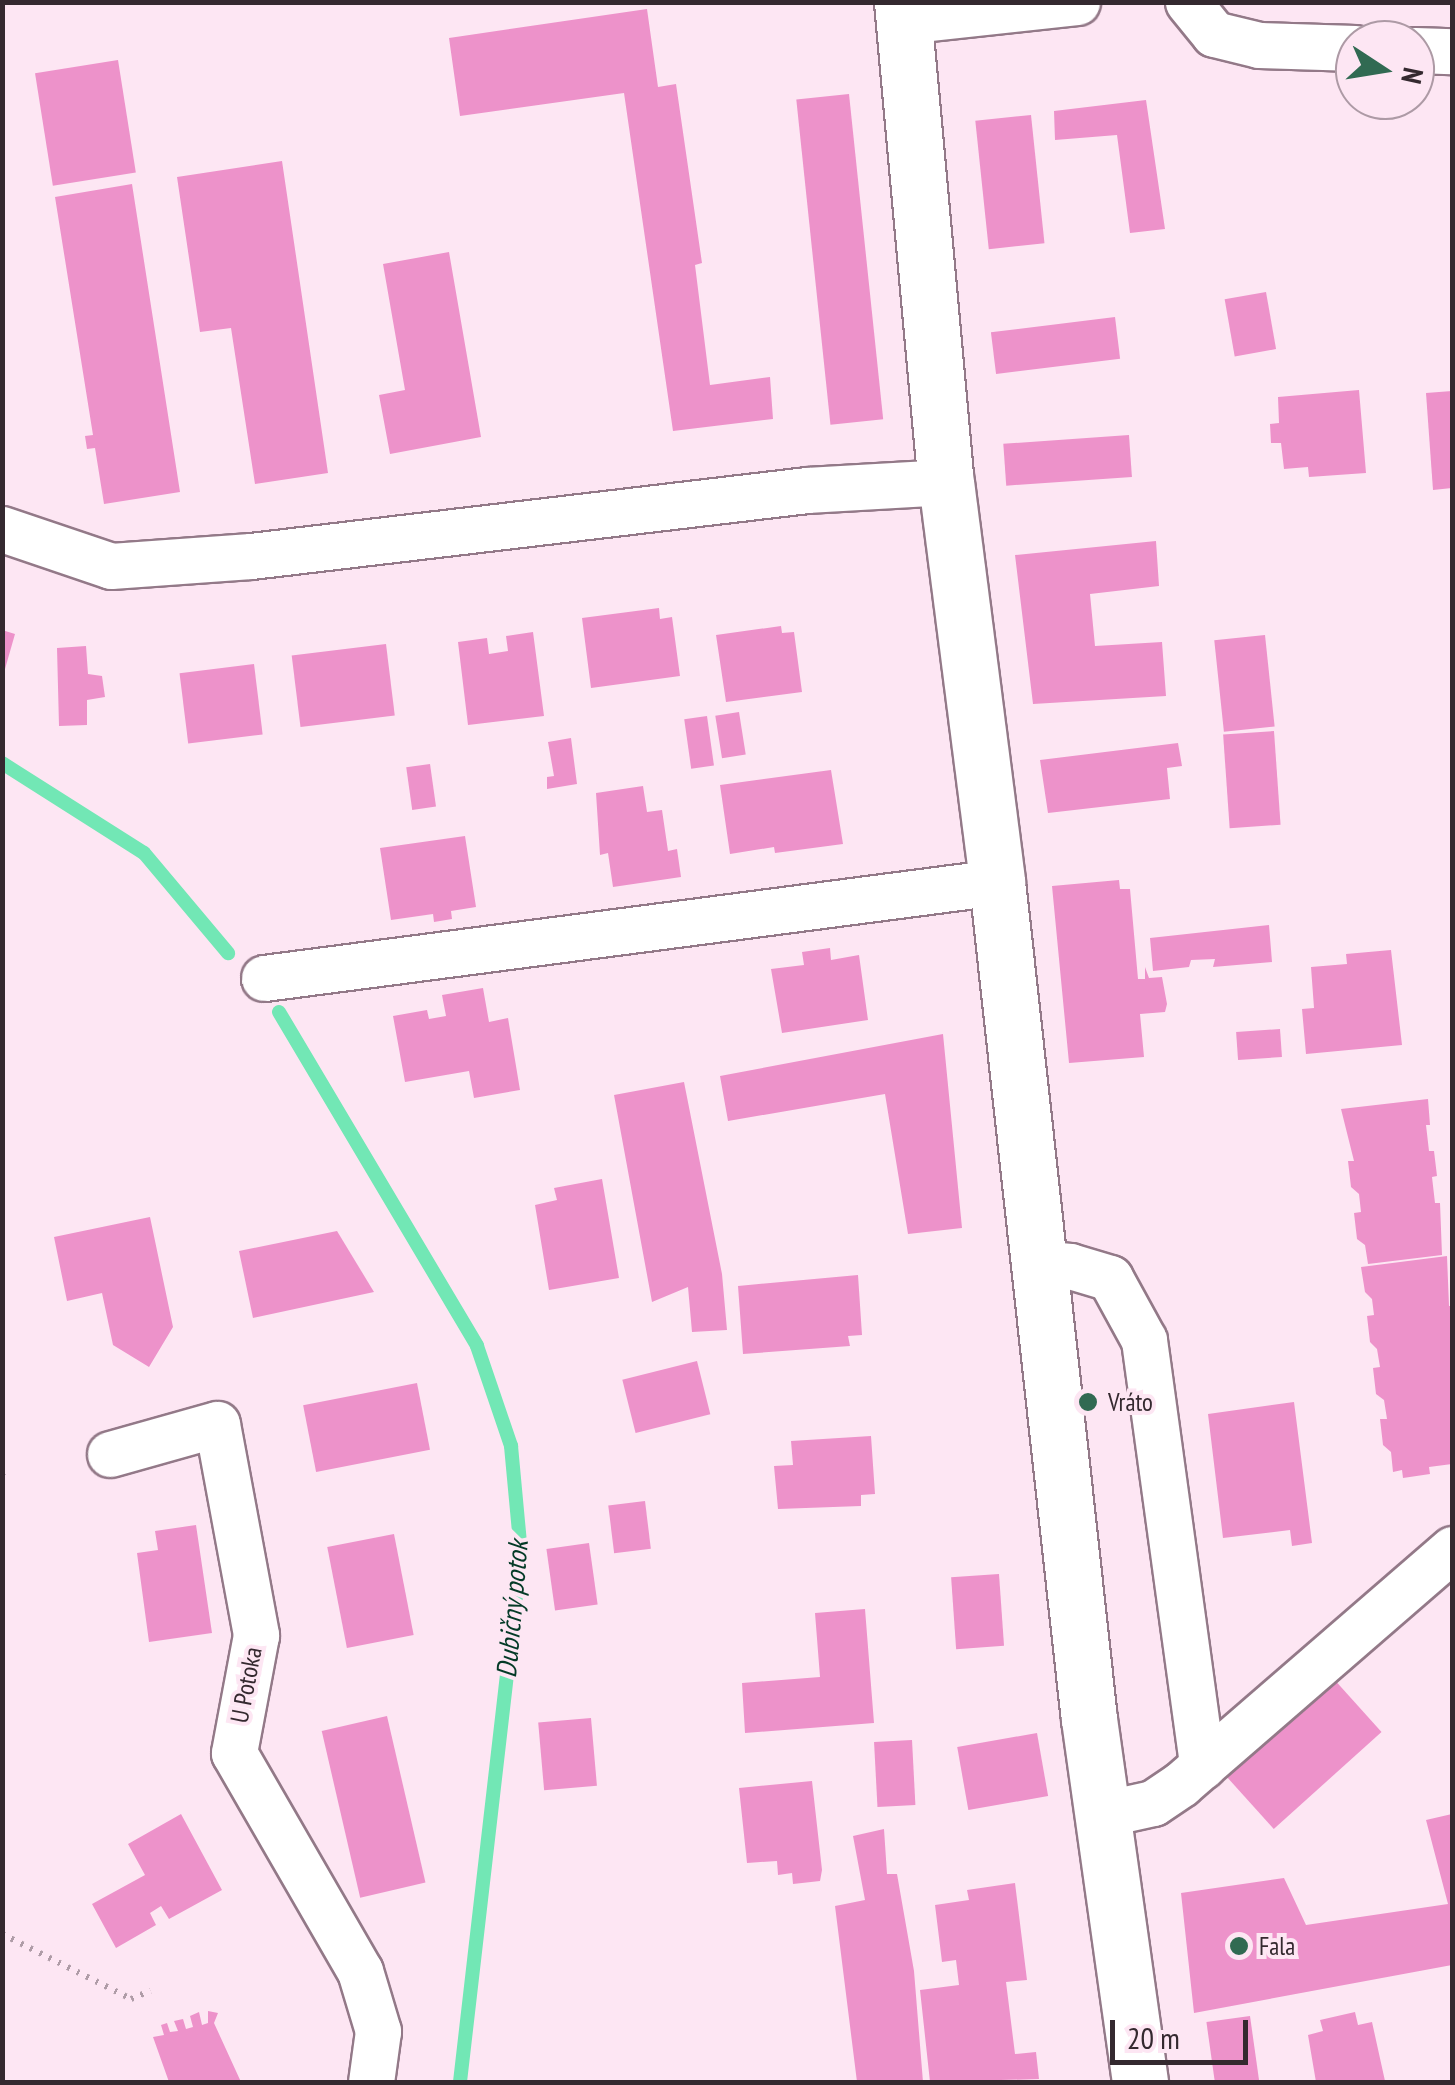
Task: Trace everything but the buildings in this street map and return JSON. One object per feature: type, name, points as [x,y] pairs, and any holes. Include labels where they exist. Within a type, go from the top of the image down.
[{"type":"main road","points":[[902,12],[946,482],[997,882],[1036,1264],[1140,2082]]},
{"type":"street","points":[[902,12],[1077,2]]},
{"type":"street","points":[[1188,2],[1214,34],[1259,45],[1335,47]]},
{"type":"street","points":[[2,529],[112,566],[250,556],[807,490],[946,482]]},
{"type":"street","points":[[264,978],[997,882]]},
{"type":"street","points":[[1036,1264],[1070,1266],[1110,1278],[1144,1340],[1202,1766]]},
{"type":"street","name":"U Potoka","points":[[110,1454],[217,1424],[256,1634],[234,1753],[360,1971],[378,2031],[371,2082]]},
{"type":"street","points":[[1103,1814],[1153,1803],[1202,1766],[1452,1548]]},
{"type":"path","points":[[2,1934],[131,1999],[150,1991]]},
{"type":"waterway","name":"Dubičný potok","points":[[2,763],[144,853],[228,953]]},
{"type":"waterway","name":"Dubičný potok","points":[[279,1012],[477,1346],[511,1446],[521,1553],[460,2082]]},
{"type":"place","name":"Vráto","points":[[1088,1402]]},
{"type":"place","name":"Fala","points":[[1239,1946]]}]
